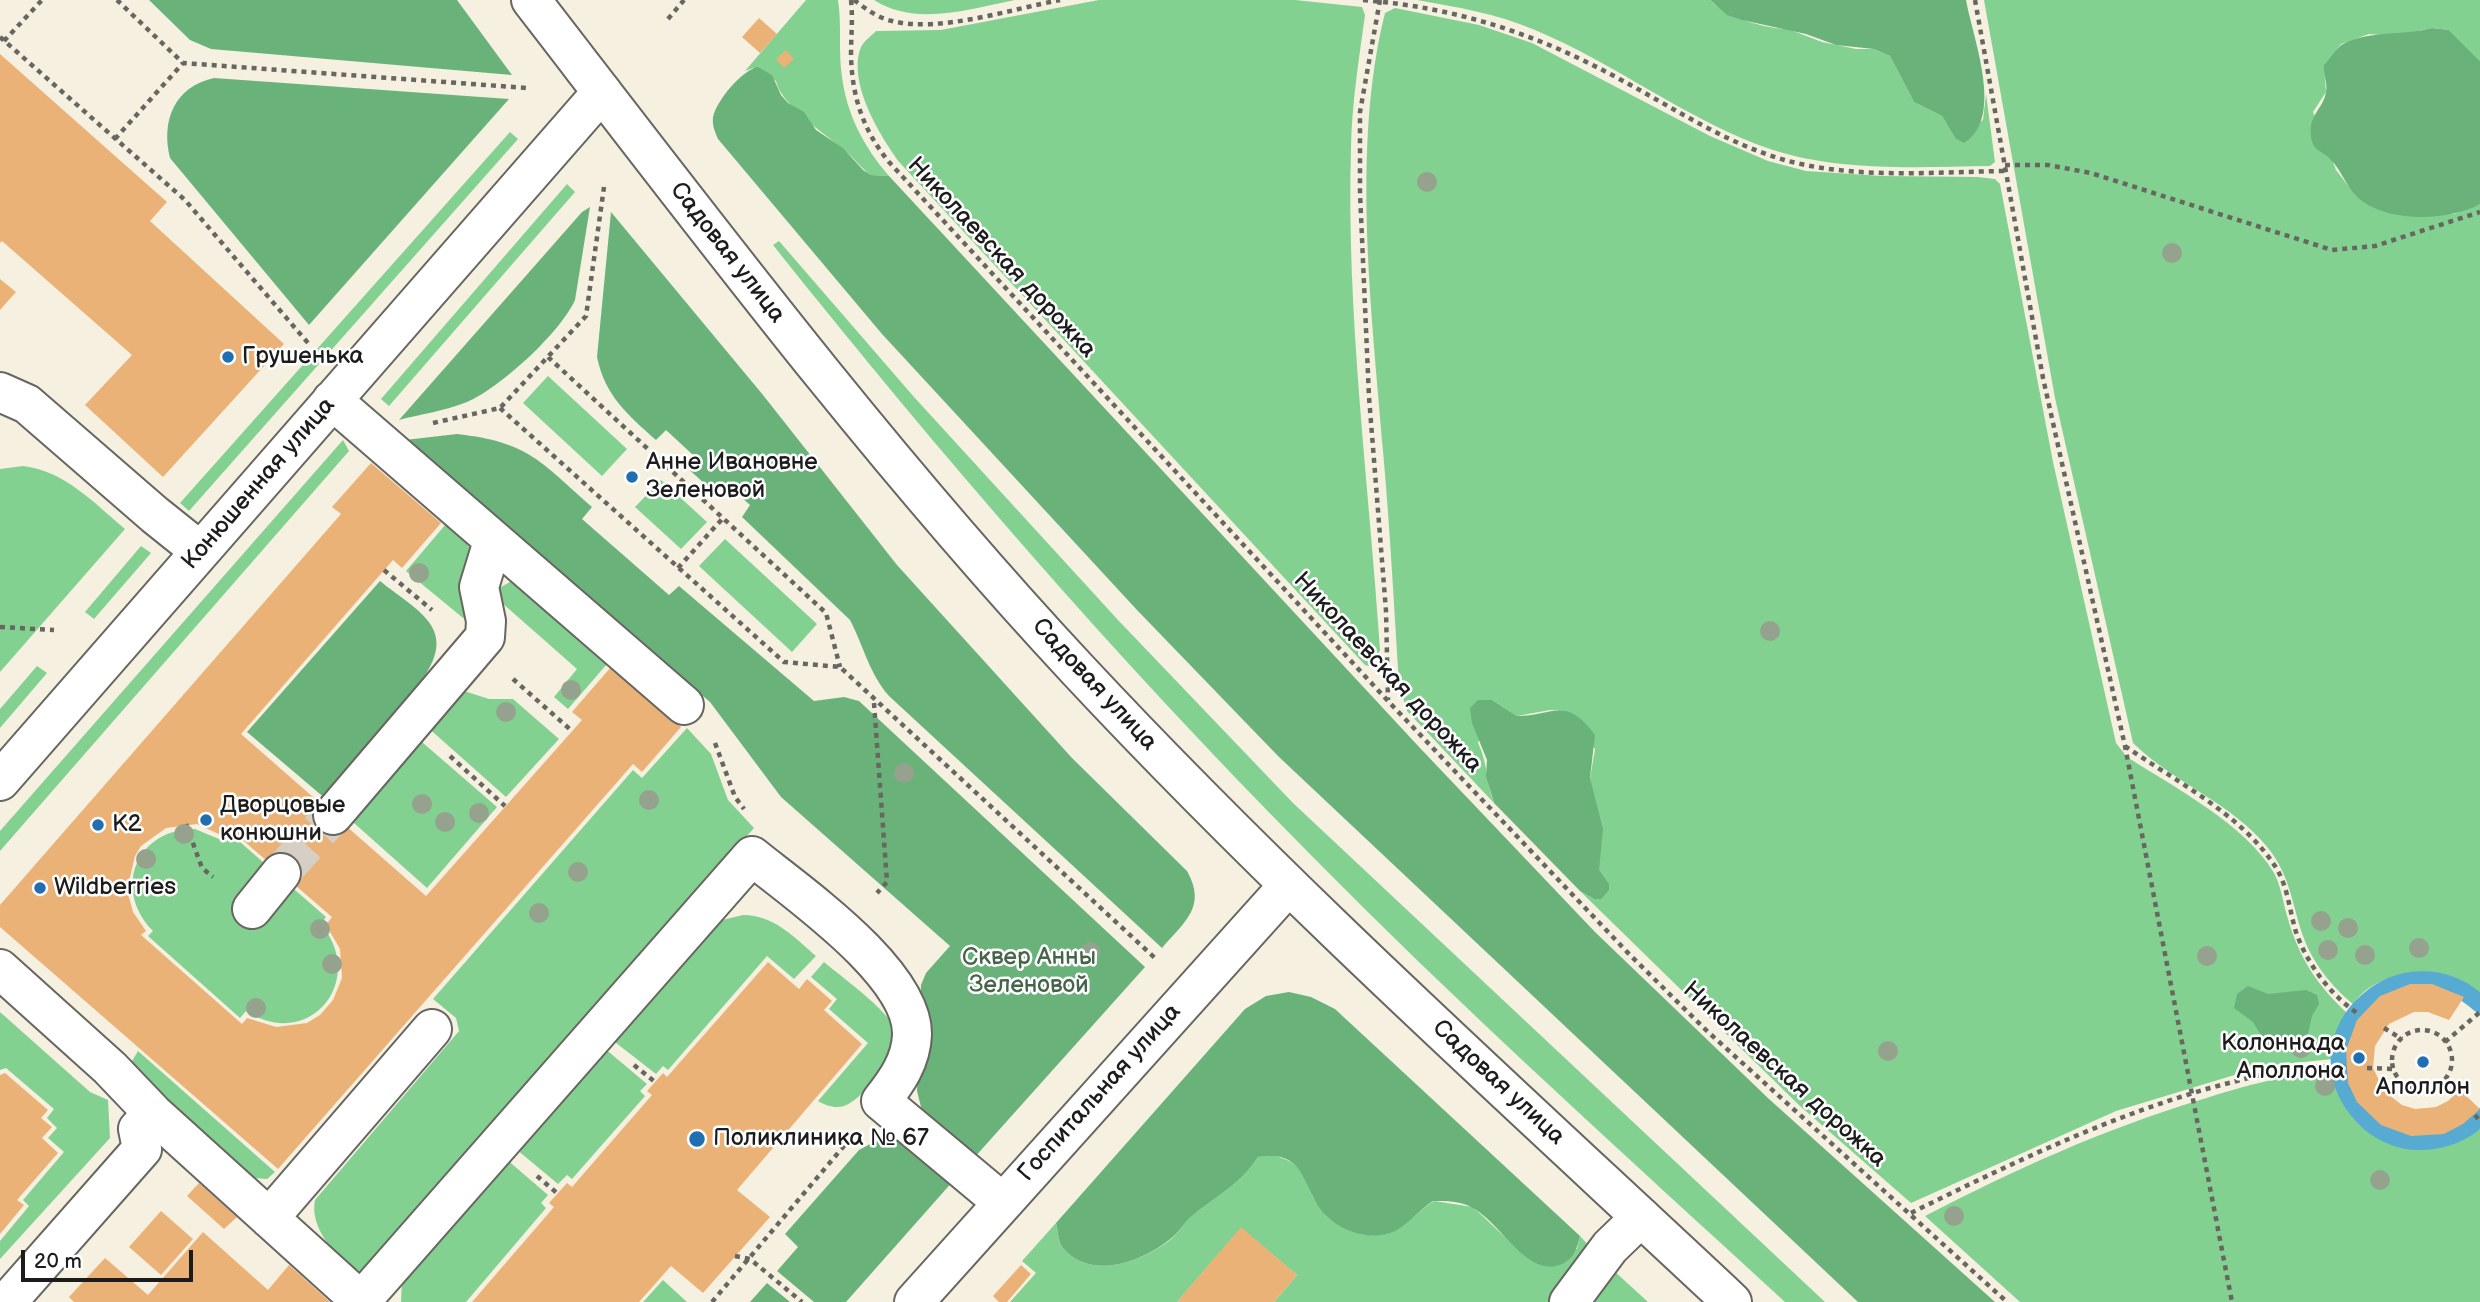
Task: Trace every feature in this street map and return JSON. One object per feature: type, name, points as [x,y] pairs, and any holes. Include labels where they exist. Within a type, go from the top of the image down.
[{"type":"main road","name":"Садовая улица","points":[[531,0],[905,475],[1075,667],[1288,886],[1732,1302]]},
{"type":"main road","name":"Конюшенная улица","points":[[0,780],[602,92]]},
{"type":"main road","points":[[0,392],[27,404],[155,515],[201,551]]},
{"type":"main road","points":[[332,400],[684,705]]},
{"type":"main road","points":[[333,815],[485,637],[486,621],[479,587],[493,541]]},
{"type":"main road","points":[[0,969],[110,1068],[153,1114],[362,1302],[752,856],[860,945],[896,989],[910,1023],[911,1046],[902,1073],[881,1101],[1002,1202]]},
{"type":"main road","points":[[252,909],[281,873]]},
{"type":"main road","name":"Госпитальная улица","points":[[914,1302],[1288,886]]},
{"type":"main road","points":[[269,1218],[432,1029]]},
{"type":"main road","points":[[6,1302],[142,1149],[138,1129],[153,1114]]},
{"type":"main road","points":[[1569,1302],[1610,1247],[1641,1217]]},
{"type":"path","points":[[42,0],[2,39],[184,200],[308,343]]},
{"type":"path","points":[[117,0],[183,63],[527,88]]},
{"type":"path","points":[[668,19],[684,0]]},
{"type":"path","points":[[852,0],[877,16],[909,23],[945,22],[1060,0]]},
{"type":"path","name":"Николаевская дорожка","points":[[852,0],[854,91],[866,130],[883,155],[1388,701],[1707,1031],[2007,1302]]},
{"type":"path","points":[[1363,0],[1436,10],[1530,35],[1624,81],[1706,128],[1779,158],[1856,170],[2048,165],[2091,173],[2332,250],[2375,246],[2480,212]]},
{"type":"path","points":[[1975,0],[2043,379],[2124,746],[2232,1302]]},
{"type":"path","points":[[1379,1],[1360,112],[1360,193],[1369,397],[1386,611],[1388,701]]},
{"type":"path","points":[[115,139],[183,63]]},
{"type":"path","points":[[373,436],[500,408],[548,357],[586,316],[604,187]]},
{"type":"path","points":[[548,357],[826,613],[840,667],[874,702],[1161,964]]},
{"type":"path","points":[[500,408],[784,662],[840,667]]},
{"type":"path","points":[[678,568],[723,518]]},
{"type":"path","points":[[0,627],[54,630]]},
{"type":"path","points":[[874,702],[887,882]]},
{"type":"path","points":[[684,705],[717,747],[735,797],[748,815],[772,834],[752,856]]},
{"type":"path","points":[[413,723],[505,806]]},
{"type":"path","points":[[2124,746],[2230,819],[2263,849],[2284,882],[2296,930],[2308,958],[2335,995],[2360,1015]]},
{"type":"path","points":[[186,824],[202,867],[252,909]]},
{"type":"path","points":[[2445,1042],[2480,1012]]},
{"type":"path","points":[[2384,1028],[2402,1039]]},
{"type":"path","points":[[2423,1030],[2445,1042],[2452,1066],[2440,1085],[2430,1090],[2412,1089],[2404,1085],[2394,1069],[2393,1054],[2402,1039],[2414,1031],[2423,1030]]},
{"type":"path","points":[[1911,1213],[2041,1149],[2192,1093],[2295,1068],[2345,1067]]},
{"type":"path","points":[[2367,1068],[2394,1069]]},
{"type":"path","points":[[2440,1085],[2454,1096]]},
{"type":"path","points":[[712,1302],[881,1101]]},
{"type":"path","points":[[2475,1115],[2480,1121]]},
{"type":"path","points":[[735,1256],[750,1259],[802,1302]]},
{"type":"green space","points":[[149,0],[457,0],[512,75],[211,49],[190,40]]},
{"type":"green space","points":[[806,0],[838,0],[844,91],[864,142],[889,176],[871,175],[867,172],[794,109],[776,81],[753,68],[745,71]]},
{"type":"green space","points":[[874,0],[1015,0],[943,14],[925,14],[908,13]]},
{"type":"green space","points":[[1099,0],[1295,0],[1362,7],[1365,15],[1353,114],[1350,210],[1355,336],[1380,650],[1372,667],[1365,665],[900,163],[868,108],[858,76],[858,61],[862,45],[876,31],[941,30]]},
{"type":"green space","points":[[1417,0],[1710,0],[1726,12],[1746,21],[1788,29],[1822,42],[1856,49],[1874,49],[1890,56],[1914,102],[1942,116],[1955,138],[1983,120],[1986,94],[1995,162],[1990,166],[1881,167],[1826,162],[1773,150],[1682,109],[1595,59],[1521,24],[1462,8]]},
{"type":"green space","points":[[1710,0],[1966,0],[1983,77],[1983,116],[1976,131],[1964,143],[1955,138],[1942,116],[1914,102],[1890,56],[1874,49],[1836,45],[1806,34],[1742,20],[1727,15]]},
{"type":"green space","points":[[1984,0],[2480,0],[2480,61],[2449,30],[2432,28],[2394,36],[2369,34],[2341,44],[2324,66],[2326,92],[2313,112],[2336,170],[2356,196],[2404,215],[2454,214],[2480,204],[2480,994],[2449,979],[2414,974],[2396,976],[2380,982],[2365,991],[2353,1004],[2330,982],[2312,955],[2303,936],[2286,879],[2268,848],[2237,818],[2166,770],[2133,743],[2055,398]]},
{"type":"green space","points":[[1395,8],[1479,25],[1532,43],[1710,136],[1768,161],[1806,171],[1882,176],[1978,177],[1995,179],[2000,184],[2053,462],[2116,743],[2127,757],[2228,823],[2262,855],[2279,884],[2286,913],[2304,959],[2318,982],[2347,1013],[2337,1036],[2333,1059],[2264,1066],[2116,1111],[1911,1203],[1800,1106],[1580,891],[1594,899],[1602,840],[1590,779],[1595,749],[1564,711],[1550,710],[1517,716],[1492,700],[1478,743],[1494,803],[1407,711],[1399,684],[1367,231],[1369,119],[1375,65],[1385,13]]},
{"type":"green space","points":[[2432,28],[2449,30],[2480,61],[2480,204],[2451,214],[2416,217],[2399,215],[2368,205],[2356,196],[2335,164],[2314,146],[2311,137],[2312,123],[2326,92],[2324,65],[2340,46],[2364,37]]},
{"type":"green space","points":[[758,67],[772,75],[781,95],[788,103],[804,112],[816,130],[843,148],[863,170],[871,175],[889,176],[1420,748],[1595,932],[1769,1099],[1995,1302],[1858,1302],[1278,756],[1137,610],[882,334],[718,139],[713,117],[719,102],[738,80]]},
{"type":"green space","points":[[214,78],[509,99],[309,325],[170,158],[167,131],[174,108],[189,89]]},
{"type":"green space","points":[[510,132],[518,139],[189,511],[180,503]]},
{"type":"green space","points":[[567,184],[575,192],[389,406],[381,399]]},
{"type":"green space","points":[[590,207],[575,300],[543,343],[496,385],[467,402],[399,420],[582,212]]},
{"type":"green space","name":"Сквер Анны Зеленовой","points":[[611,212],[763,395],[897,565],[1072,758],[1187,871],[1193,884],[1194,904],[1191,913],[1162,948],[889,696],[872,669],[850,620],[742,517],[750,505],[725,483],[715,493],[685,466],[693,455],[666,430],[656,440],[619,404],[606,383],[597,357]]},
{"type":"green space","points":[[779,241],[914,397],[1118,620],[1293,803],[1825,1302],[1785,1302],[1480,1021],[1361,906],[1164,702],[1030,554],[836,324],[773,245]]},
{"type":"green space","points":[[548,376],[627,449],[602,476],[523,403]]},
{"type":"green space","name":"Сквер Анны Зеленовой","points":[[457,434],[501,442],[546,466],[592,507],[582,519],[669,595],[679,586],[814,701],[844,697],[859,701],[1145,967],[973,1159],[924,1115],[917,1091],[921,985],[926,973],[950,946],[781,797],[710,702],[405,440]]},
{"type":"green space","points":[[343,440],[349,451],[0,851],[0,831]]},
{"type":"green space","points":[[23,466],[38,469],[66,481],[125,529],[0,672],[0,469]]},
{"type":"green space","points":[[661,480],[707,522],[681,549],[635,507]]},
{"type":"green space","points":[[446,524],[465,540],[471,551],[463,579],[468,616],[463,618],[406,571]]},
{"type":"green space","points":[[725,539],[817,624],[792,652],[699,566]]},
{"type":"green space","points":[[141,546],[151,553],[94,619],[85,612]]},
{"type":"green space","points":[[380,581],[427,620],[437,643],[434,657],[426,674],[327,800],[247,732]]},
{"type":"green space","points":[[510,582],[517,584],[607,664],[568,709],[554,697],[577,669],[501,602],[497,596],[499,588]]},
{"type":"green space","points":[[37,666],[47,673],[0,728],[0,709]]},
{"type":"green space","points":[[464,691],[489,699],[513,699],[559,739],[506,797],[425,725]]},
{"type":"green space","points":[[1478,700],[1492,700],[1517,716],[1567,711],[1576,715],[1595,735],[1590,778],[1603,829],[1599,870],[1609,884],[1609,890],[1601,899],[1594,899],[1580,891],[1494,803],[1486,776],[1487,760],[1472,723],[1470,708]]},
{"type":"green space","points":[[687,728],[711,754],[728,800],[754,828],[371,1265],[362,1272],[353,1267],[335,1252],[321,1232],[316,1222],[315,1200],[459,1031],[456,1018],[433,999],[633,770],[642,778]]},
{"type":"green space","points":[[415,736],[497,807],[427,888],[345,815]]},
{"type":"green space","points":[[195,829],[226,842],[232,835],[326,917],[321,924],[334,946],[338,967],[335,987],[325,1004],[310,1017],[291,1023],[269,1021],[246,1011],[240,1018],[148,936],[153,931],[141,915],[134,897],[136,864],[145,850],[158,839],[175,832]]},
{"type":"green space","points":[[743,915],[774,923],[816,956],[794,979],[767,956],[668,1070],[663,1066],[656,1074],[611,1039],[718,921]]},
{"type":"green space","points":[[824,962],[884,1013],[894,1029],[891,1049],[879,1073],[861,1094],[841,1107],[818,1101],[868,1043],[829,1009],[837,999],[811,977]]},
{"type":"green space","points":[[2248,986],[2268,994],[2306,990],[2317,995],[2319,1004],[2312,1016],[2308,1034],[2287,1046],[2264,1040],[2253,1022],[2234,1008],[2237,994]]},
{"type":"green space","points":[[1289,992],[1311,997],[1335,1009],[1580,1236],[1571,1257],[1559,1265],[1535,1263],[1481,1214],[1467,1205],[1453,1202],[1433,1201],[1399,1229],[1385,1234],[1374,1236],[1353,1232],[1333,1222],[1318,1206],[1298,1168],[1283,1158],[1272,1156],[1258,1157],[1235,1183],[1191,1217],[1172,1238],[1145,1255],[1116,1265],[1101,1266],[1074,1258],[1063,1248],[1056,1223],[1245,1009],[1266,996]]},
{"type":"green space","points":[[0,1012],[90,1092],[108,1100],[110,1138],[0,1259],[0,1241],[29,1206],[23,1200],[64,1152],[48,1138],[57,1128],[47,1118],[54,1109],[6,1068],[0,1070]]},
{"type":"green space","points":[[603,1047],[647,1084],[640,1091],[645,1096],[572,1179],[567,1175],[558,1184],[516,1149]]},
{"type":"green space","points":[[138,1051],[275,1172],[267,1179],[255,1178],[134,1070],[132,1061]]},
{"type":"green space","points":[[2335,1073],[2350,1108],[2375,1132],[2391,1140],[2408,1145],[2427,1146],[2446,1143],[2480,1130],[2480,1302],[2020,1302],[1925,1216],[2060,1152],[2164,1111],[2266,1081]]},
{"type":"green space","points":[[883,1137],[902,1140],[954,1180],[846,1302],[814,1302],[777,1271],[798,1247],[785,1234],[859,1150]]},
{"type":"green space","points":[[1271,1155],[1283,1158],[1298,1168],[1319,1207],[1334,1222],[1353,1232],[1385,1234],[1404,1224],[1434,1201],[1473,1207],[1524,1255],[1577,1249],[1580,1236],[1590,1247],[1552,1302],[1274,1302],[1297,1275],[1241,1228],[1177,1302],[1010,1302],[1036,1273],[1022,1261],[1056,1223],[1061,1245],[1074,1258],[1087,1264],[1102,1266],[1131,1261],[1170,1240],[1191,1217],[1243,1176],[1258,1157]]},
{"type":"green space","points":[[505,1158],[548,1195],[541,1203],[546,1208],[466,1302],[401,1302],[402,1282]]},
{"type":"green space","points":[[1612,1269],[1648,1302],[1587,1302]]},
{"type":"green space","points":[[663,1280],[687,1302],[643,1302]]},
{"type":"green space","points":[[767,1283],[790,1302],[750,1302]]},
{"type":"building","points":[[759,18],[777,34],[760,53],[742,37]]},
{"type":"building","points":[[786,50],[794,59],[784,68],[776,59]]},
{"type":"building","points":[[0,54],[167,202],[150,221],[284,344],[163,477],[85,405],[132,355],[2,241],[0,243]]},
{"type":"building","points":[[0,279],[16,292],[0,310]]},
{"type":"building","name":"Дворцовые конюшни","points":[[371,463],[441,523],[402,568],[393,560],[241,734],[426,896],[582,720],[572,712],[611,667],[681,727],[642,772],[633,764],[278,1169],[0,927],[0,905],[341,514],[332,507]],"holes":[[[197,824],[225,837],[231,830],[332,917],[326,925],[340,949],[342,978],[333,1000],[320,1015],[307,1023],[276,1027],[247,1018],[242,1024],[141,935],[146,931],[133,912],[127,890],[135,856],[141,846],[166,828]]]},
{"type":"building","name":"Поликлиника № 67","points":[[768,962],[799,989],[807,979],[832,1001],[824,1010],[862,1044],[737,1190],[770,1217],[703,1293],[671,1266],[639,1302],[472,1302],[554,1207],[549,1203],[567,1183],[572,1187],[652,1095],[647,1091],[663,1073],[667,1077]]},
{"type":"building","name":"Колоннада Аполлона","points":[[2410,984],[2432,984],[2464,997],[2449,1020],[2428,1012],[2414,1012],[2389,1024],[2375,1046],[2373,1068],[2385,1092],[2402,1105],[2415,1109],[2436,1107],[2460,1090],[2480,1109],[2463,1124],[2444,1134],[2411,1136],[2381,1125],[2357,1102],[2348,1083],[2346,1050],[2357,1020],[2380,996]]},
{"type":"building","points":[[5,1073],[48,1110],[41,1118],[52,1127],[42,1138],[58,1153],[17,1200],[24,1205],[0,1234],[0,1075]]},
{"type":"building","points":[[199,1183],[237,1217],[224,1229],[187,1196]]},
{"type":"building","points":[[161,1211],[193,1239],[161,1275],[129,1247]]},
{"type":"building","points":[[1241,1227],[1297,1275],[1274,1302],[1177,1302]]},
{"type":"building","points":[[203,1232],[268,1290],[289,1265],[330,1302],[74,1302],[69,1297],[105,1258],[148,1295]]},
{"type":"building","points":[[1021,1265],[1031,1274],[1007,1302],[999,1302],[993,1296]]},
{"type":"waterway","points":[[2480,1004],[2451,986],[2421,980],[2392,986],[2368,1002],[2350,1024],[2340,1050],[2342,1080],[2358,1110],[2386,1133],[2406,1140],[2426,1141],[2455,1134],[2480,1117]]},
{"type":"tunnel","points":[[281,873],[333,815]]},
{"type":"place","name":"Грушенька","points":[[228,357]]},
{"type":"place","name":"Анне Ивановне Зеленовой","points":[[632,477]]},
{"type":"place","name":"Дворцовые конюшни","points":[[206,820]]},
{"type":"place","name":"К2","points":[[98,825]]},
{"type":"place","name":"Wildberries","points":[[40,888]]},
{"type":"place","name":"Колоннада Аполлона","points":[[2359,1058]]},
{"type":"place","name":"Аполлон","points":[[2423,1062]]},
{"type":"place","name":"Поликлиника № 67","points":[[697,1139]]}]
